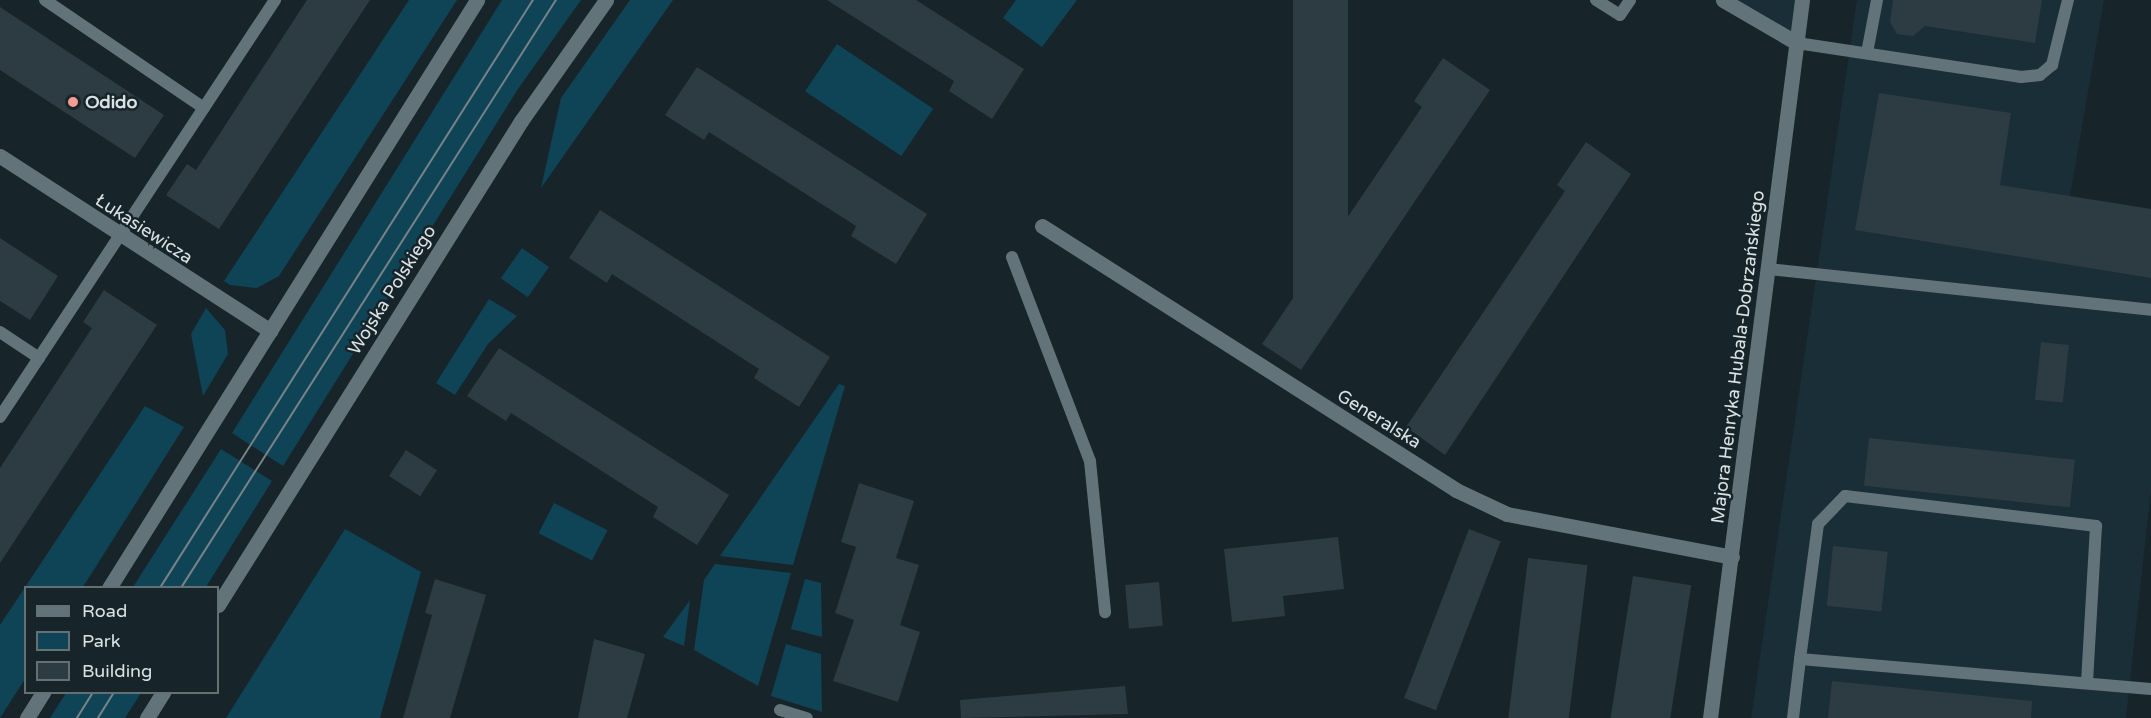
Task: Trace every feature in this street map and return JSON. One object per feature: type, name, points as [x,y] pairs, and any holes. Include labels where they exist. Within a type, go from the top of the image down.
[{"type":"street","points":[[110,586],[477,0]]},
{"type":"street","name":"Wojska Polskiego","points":[[219,603],[521,121],[606,0]]},
{"type":"street","points":[[1723,0],[1797,43]]},
{"type":"street","name":"Majora Henryka Hubala-Dobrzańskiego","points":[[1710,718],[1802,0]]},
{"type":"street","name":"Łukasiewicza","points":[[0,156],[120,237],[270,331]]},
{"type":"street","name":"Generalska","points":[[1042,226],[1456,490],[1507,514],[1732,557]]},
{"type":"street","points":[[27,718],[42,694]]},
{"type":"street","points":[[147,718],[162,694]]},
{"type":"lane","points":[[45,0],[204,108]]},
{"type":"lane","points":[[0,417],[275,0]]},
{"type":"lane","points":[[1596,0],[1620,15],[1630,0]]},
{"type":"lane","points":[[1867,53],[1877,0]]},
{"type":"lane","points":[[1797,43],[2021,77],[2040,75],[2052,65],[2068,0]]},
{"type":"lane","points":[[1012,257],[1090,461],[1106,612]]},
{"type":"lane","points":[[1769,269],[2151,310]]},
{"type":"lane","points":[[0,332],[39,358]]},
{"type":"lane","points":[[1793,718],[1818,524],[1845,496],[2096,526],[2087,683]]},
{"type":"lane","points":[[1800,659],[2151,689]]},
{"type":"lane","points":[[780,710],[807,718]]},
{"type":"shaded area","points":[[1723,0],[1802,0],[1797,43]]},
{"type":"shaded area","points":[[1857,0],[2104,0],[2070,196],[2151,209],[2151,489],[2126,718],[1751,718]]},
{"type":"green space","points":[[409,0],[457,0],[279,276],[257,288],[230,285],[224,281]]},
{"type":"green space","points":[[502,0],[581,0],[518,89],[283,466],[232,433]]},
{"type":"green space","points":[[630,0],[673,0],[541,188],[561,98]]},
{"type":"green space","points":[[1016,0],[1077,0],[1042,47],[1003,18]]},
{"type":"green space","points":[[837,44],[933,109],[901,156],[805,91]]},
{"type":"green space","points":[[522,248],[549,267],[528,297],[501,278]]},
{"type":"green space","points":[[489,299],[517,316],[488,344],[455,395],[436,383]]},
{"type":"green space","points":[[206,308],[225,330],[228,354],[203,396],[191,334]]},
{"type":"green space","points":[[839,384],[845,386],[793,565],[720,556]]},
{"type":"green space","points":[[145,406],[184,427],[84,586],[26,586]]},
{"type":"green space","points":[[221,449],[272,481],[207,586],[134,586]]},
{"type":"green space","points":[[554,503],[607,530],[592,561],[539,533]]},
{"type":"green space","points":[[345,529],[421,572],[380,718],[226,718]]},
{"type":"green space","points":[[715,564],[791,573],[758,686],[694,650],[704,580]]},
{"type":"green space","points":[[805,579],[821,583],[822,637],[791,629]]},
{"type":"green space","points":[[24,589],[24,681],[0,718],[0,625]]},
{"type":"green space","points":[[690,600],[684,646],[663,637]]},
{"type":"green space","points":[[786,644],[821,654],[822,712],[771,696]]},
{"type":"green space","points":[[65,694],[140,694],[125,718],[50,718]]},
{"type":"building","points":[[307,0],[370,0],[219,229],[166,195],[187,164],[196,170]]},
{"type":"building","points":[[827,0],[916,0],[1024,69],[992,119],[949,91],[954,81]]},
{"type":"building","points":[[1293,0],[1348,0],[1348,298],[1293,298]]},
{"type":"building","points":[[1893,0],[2042,0],[2035,43],[1925,26],[1913,36],[1897,34],[1890,22]]},
{"type":"building","points":[[0,7],[164,115],[135,158],[0,70]]},
{"type":"building","points":[[1443,58],[1490,90],[1301,370],[1262,344],[1422,107],[1414,101]]},
{"type":"building","points":[[697,67],[927,214],[896,264],[851,236],[856,226],[709,132],[704,140],[665,115]]},
{"type":"building","points":[[1879,93],[2011,113],[2000,185],[2151,209],[2151,278],[1855,230]]},
{"type":"building","points":[[1586,142],[1631,174],[1445,455],[1406,427],[1565,191],[1557,185]]},
{"type":"building","points":[[600,210],[830,357],[799,407],[754,378],[759,369],[612,274],[607,283],[569,258]]},
{"type":"building","points":[[0,238],[58,276],[30,320],[0,301]]},
{"type":"building","points":[[104,290],[157,325],[0,563],[0,468],[92,328],[83,322]]},
{"type":"building","points":[[2041,342],[2069,345],[2063,403],[2035,400]]},
{"type":"building","points":[[499,348],[729,495],[697,545],[653,517],[658,507],[511,413],[506,421],[467,396]]},
{"type":"building","points":[[1869,438],[2075,460],[2070,507],[1864,486]]},
{"type":"building","points":[[406,450],[437,470],[420,496],[389,476]]},
{"type":"building","points":[[859,483],[914,501],[896,558],[919,565],[900,625],[920,632],[898,702],[833,681],[854,620],[835,613],[856,547],[841,542]]},
{"type":"building","points":[[1469,529],[1501,541],[1436,710],[1404,698]]},
{"type":"building","points":[[1338,537],[1344,589],[1283,596],[1285,616],[1232,622],[1224,549]]},
{"type":"building","points":[[1833,546],[1888,552],[1881,611],[1827,606]]},
{"type":"building","points":[[1528,558],[1588,565],[1569,718],[1508,718]]},
{"type":"building","points":[[1633,576],[1691,585],[1670,718],[1611,718]]},
{"type":"building","points":[[435,579],[486,595],[450,718],[403,718],[432,615],[425,613]]},
{"type":"building","points":[[1159,582],[1163,626],[1129,629],[1125,585]]},
{"type":"building","points":[[594,639],[645,654],[627,718],[578,718]]},
{"type":"building","points":[[1832,681],[2032,701],[2031,718],[1828,718]]},
{"type":"building","points":[[1125,686],[1128,714],[961,718],[960,700]]},
{"type":"tram line","points":[[161,586],[533,0]]},
{"type":"tram line","points":[[182,586],[556,0]]},
{"type":"tram line","points":[[77,718],[92,694]]},
{"type":"tram line","points":[[98,718],[113,694]]},
{"type":"place","name":"Odido","points":[[73,102]]}]
